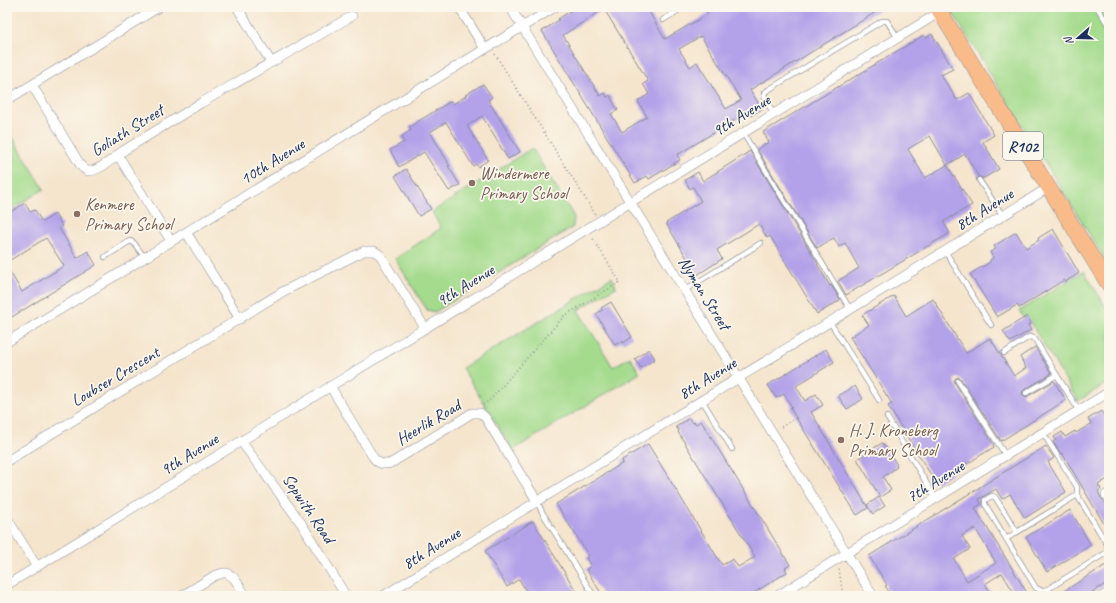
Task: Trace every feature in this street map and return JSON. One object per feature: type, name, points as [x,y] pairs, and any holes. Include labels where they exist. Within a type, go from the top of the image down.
[{"type":"main road","name":"R102","points":[[939,10],[1109,285]]},
{"type":"street","points":[[7,100],[159,7]]},
{"type":"street","points":[[237,7],[271,62]]},
{"type":"street","points":[[459,7],[487,47]]},
{"type":"street","name":"Nyman Street","points":[[510,7],[872,596]]},
{"type":"street","name":"10th Avenue","points":[[7,342],[487,47],[555,7]]},
{"type":"street","name":"9th Avenue","points":[[7,585],[898,38],[939,10]]},
{"type":"street","name":"Goliath Street","points":[[32,85],[84,169],[89,171],[94,170],[201,103],[352,16]]},
{"type":"street","points":[[118,155],[171,242]]},
{"type":"street","name":"8th Avenue","points":[[383,596],[395,593],[537,501],[1048,188]]},
{"type":"street","points":[[186,232],[240,319]]},
{"type":"street","name":"Loubser Crescent","points":[[7,461],[284,291],[361,252],[371,250],[377,252],[382,257],[425,328]]},
{"type":"street","name":"Heerlik Road","points":[[330,386],[373,458],[381,464],[389,464],[393,462],[474,412],[480,413],[485,417],[537,501]]},
{"type":"street","name":"7th Avenue","points":[[777,596],[1109,392]]},
{"type":"street","name":"Sopwith Road","points":[[241,441],[301,523],[346,596]]},
{"type":"street","points":[[7,518],[37,566]]},
{"type":"street","points":[[182,596],[214,576],[223,573],[227,573],[234,578],[246,596]]},
{"type":"street","points":[[1103,596],[1109,593]]},
{"type":"lane","points":[[672,7],[675,12]]},
{"type":"lane","points":[[663,20],[679,10],[681,7]]},
{"type":"lane","points":[[1097,7],[1109,26]]},
{"type":"lane","points":[[774,114],[765,99],[764,93],[768,90],[882,22],[887,21],[898,38]]},
{"type":"lane","points":[[744,133],[850,309]]},
{"type":"lane","points":[[979,180],[1003,216]]},
{"type":"lane","points":[[105,257],[130,241],[134,243],[145,258]]},
{"type":"lane","points":[[684,290],[761,243]]},
{"type":"lane","points":[[945,251],[991,325]]},
{"type":"lane","points":[[830,322],[880,400]]},
{"type":"lane","points":[[1004,353],[1029,337],[1032,337],[1079,411]]},
{"type":"lane","points":[[1026,394],[1057,375]]},
{"type":"lane","points":[[958,381],[1006,456]]},
{"type":"lane","points":[[702,400],[732,449]]},
{"type":"lane","points":[[887,417],[936,499]]},
{"type":"lane","points":[[1017,532],[995,497],[992,496],[984,501],[1036,588],[1042,591],[1048,589],[1106,553],[1108,550],[1107,544],[1077,495],[1077,487],[1043,433]]},
{"type":"lane","points":[[1006,539],[1077,495]]},
{"type":"lane","points":[[537,501],[542,512],[594,596]]},
{"type":"path","points":[[487,47],[600,221]]},
{"type":"path","points":[[474,412],[490,400],[564,316],[620,282],[587,229]]},
{"type":"path","points":[[776,438],[780,436],[780,428],[796,418]]},
{"type":"path","points":[[837,559],[843,596]]},
{"type":"green space","points":[[949,7],[1109,7],[1109,266]]},
{"type":"green space","points":[[7,128],[44,189],[7,212]]},
{"type":"green space","points":[[532,148],[574,217],[573,227],[435,312],[427,310],[395,259],[441,228],[432,212]]},
{"type":"green space","points":[[1084,271],[1109,312],[1109,382],[1078,401],[1027,317],[1024,318],[1019,311]]},
{"type":"green space","points":[[612,277],[616,287],[578,310],[613,367],[630,357],[640,373],[513,450],[462,368]]},
{"type":"building","points":[[577,7],[646,7],[665,39],[708,14],[704,7],[884,7],[750,90],[762,109],[751,116],[748,112],[677,155],[680,160],[649,179],[647,176],[635,183],[542,31],[559,20],[558,19]],"holes":[[[604,9],[648,81],[643,84],[649,94],[638,101],[647,117],[622,132],[611,114],[618,110],[610,95],[607,97],[605,93],[600,96],[563,35]],[[701,36],[741,100],[726,109],[697,62],[690,67],[679,49]]]},
{"type":"building","points":[[932,34],[953,69],[941,75],[957,100],[969,93],[994,135],[983,142],[999,169],[982,178],[978,176],[965,154],[947,165],[972,205],[943,222],[950,233],[846,295],[838,281],[859,268],[845,243],[839,247],[834,238],[817,248],[757,149],[769,142],[763,132],[924,35],[926,38]],"holes":[[[930,136],[947,165],[925,178],[908,149]]]},
{"type":"building","points":[[483,84],[492,97],[488,100],[520,152],[508,159],[482,116],[467,126],[488,160],[478,167],[476,164],[473,166],[446,122],[430,132],[460,185],[449,191],[424,152],[399,167],[390,150],[404,142],[401,137],[411,130],[409,127],[451,101],[453,104]]},
{"type":"building","points":[[750,151],[830,286],[831,285],[840,299],[817,314],[770,236],[767,238],[759,224],[717,250],[722,259],[697,275],[666,223],[701,201],[693,187],[690,189],[685,180],[698,172],[703,181]]},
{"type":"building","points":[[406,169],[431,209],[419,216],[395,176]]},
{"type":"building","points":[[25,203],[30,212],[35,210],[42,222],[55,214],[62,226],[59,228],[77,258],[88,251],[96,265],[7,320],[7,267],[22,292],[64,266],[46,238],[7,262],[7,214]]},
{"type":"building","points":[[1053,229],[1079,273],[1065,282],[1064,280],[1019,308],[1017,305],[997,317],[970,274],[990,262],[993,258],[990,252],[996,249],[994,246],[1016,232],[1026,248],[1039,240],[1038,238]]},
{"type":"building","points":[[894,296],[906,316],[933,299],[966,353],[990,338],[1014,376],[1026,368],[1020,357],[1035,347],[1051,374],[1024,390],[1022,393],[1023,395],[1026,397],[1054,381],[1066,400],[1001,441],[961,379],[958,377],[956,378],[954,381],[955,383],[994,447],[936,483],[888,406],[892,404],[850,337],[869,325],[862,315]]},
{"type":"building","points":[[611,302],[632,337],[623,343],[622,341],[615,345],[596,314],[602,310],[601,308]]},
{"type":"building","points":[[1027,316],[1031,324],[1028,325],[1031,330],[1010,342],[1003,331]]},
{"type":"building","points":[[649,349],[655,359],[641,368],[635,359]]},
{"type":"building","points":[[826,349],[834,362],[796,386],[805,401],[816,394],[823,405],[811,412],[868,508],[857,515],[790,408],[792,407],[784,394],[776,398],[768,385]]},
{"type":"building","points":[[855,386],[863,399],[847,409],[838,396]]},
{"type":"building","points":[[1101,411],[1109,423],[1109,478],[1098,485],[1101,489],[1098,491],[1109,509],[1109,532],[1062,453],[1061,454],[1053,442],[1056,440],[1054,437],[1062,432],[1065,437],[1075,431],[1076,433],[1091,424],[1088,419]]},
{"type":"building","points":[[689,418],[692,423],[694,422],[696,424],[701,421],[790,565],[785,568],[787,572],[749,596],[603,596],[586,569],[591,566],[586,558],[589,556],[556,504],[623,463],[622,460],[648,444],[722,565],[733,559],[738,567],[755,557],[678,432],[679,431],[676,427]]},
{"type":"building","points":[[882,443],[886,447],[897,467],[883,477],[891,490],[880,497],[857,459]]},
{"type":"building","points":[[1046,446],[1054,458],[1048,462],[1066,492],[1025,518],[1010,494],[1002,499],[996,489],[979,499],[981,504],[975,508],[1029,596],[1016,596],[1002,573],[985,584],[993,596],[892,596],[869,556]],"holes":[[[975,528],[996,563],[967,581],[954,559],[970,549],[962,536]]]},
{"type":"building","points":[[879,497],[885,506],[873,514],[867,505]]},
{"type":"building","points":[[1070,510],[1091,545],[1047,572],[1026,537]]},
{"type":"building","points":[[533,521],[579,596],[529,596],[519,579],[507,587],[485,551]]},
{"type":"building","points":[[1109,563],[1109,582],[1086,596],[1056,596]]},
{"type":"place","name":"Windermere Primary School","points":[[472,183]]},
{"type":"place","name":"Kenmere Primary School","points":[[77,214]]},
{"type":"place","name":"H. J. Kroneberg Primary School","points":[[841,440]]}]
